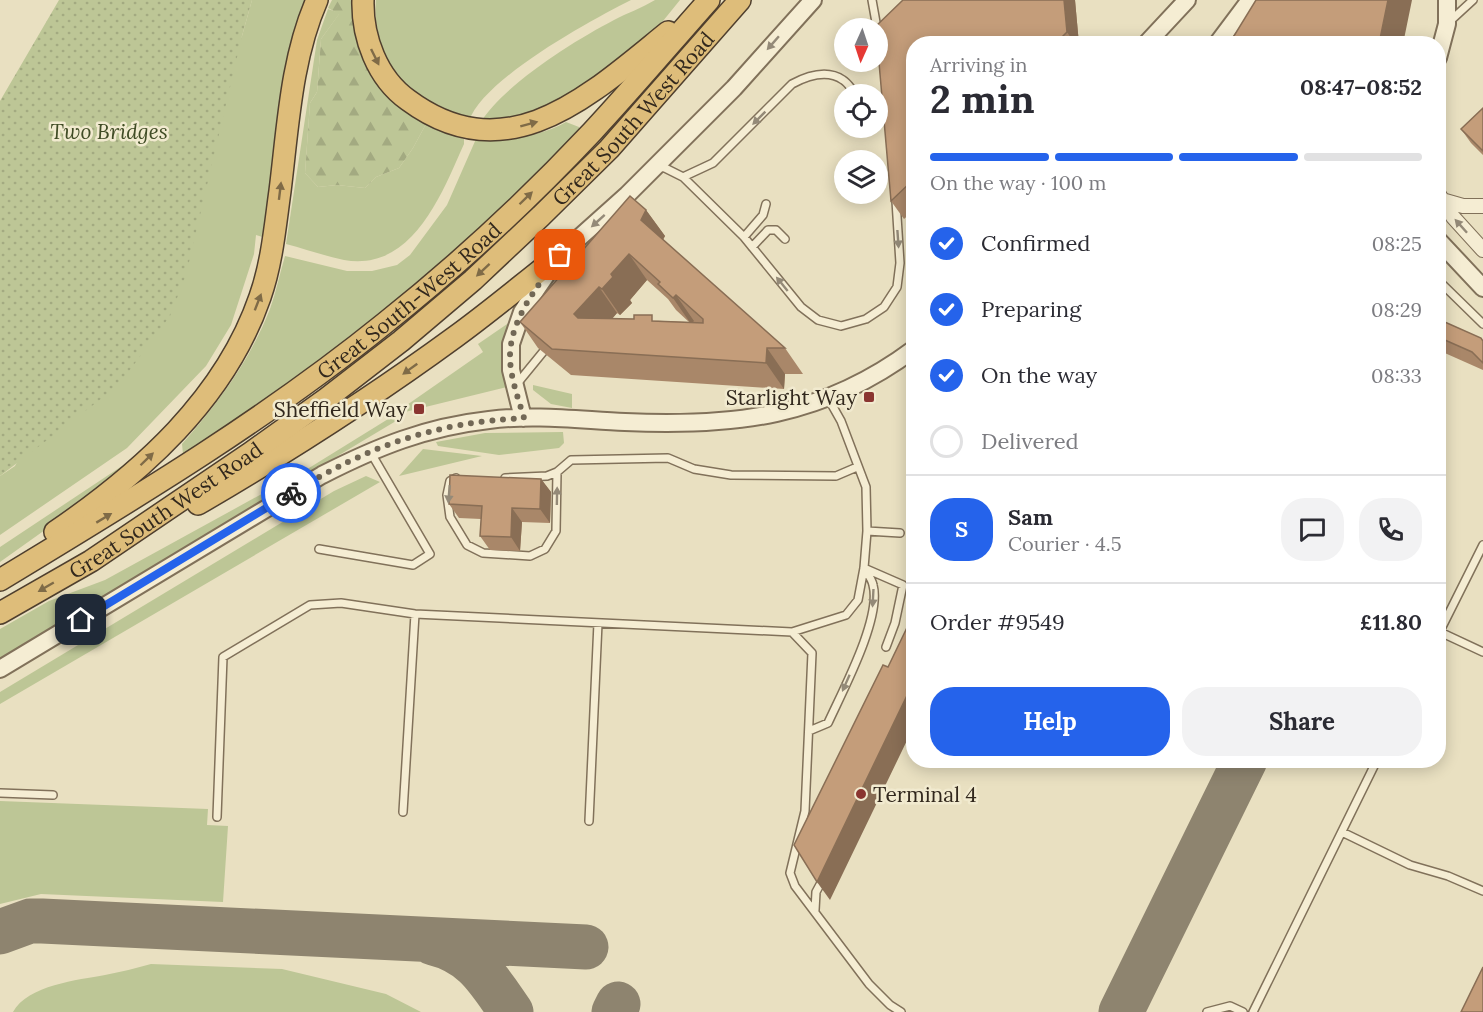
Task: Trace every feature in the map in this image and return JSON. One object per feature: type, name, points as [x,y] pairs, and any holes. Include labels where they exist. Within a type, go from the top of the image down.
[{"type":"highway","points":[[0,570],[76,518],[141,465],[188,419],[231,361],[247,329],[273,249],[295,74],[301,45],[317,0]]},
{"type":"highway","points":[[363,0],[369,45],[386,77],[398,93],[428,115],[449,123],[471,129],[501,130],[554,116],[579,101],[708,0]]},
{"type":"highway","name":"Great South-West Road","points":[[0,580],[157,486],[235,434],[311,380],[385,323],[457,262],[525,199],[592,132],[708,0]]},
{"type":"highway","name":"Great South West Road","points":[[0,613],[91,561],[249,454],[326,399],[401,341],[542,216],[609,149],[740,0]]},
{"type":"highway","points":[[91,561],[159,526],[341,417],[457,335],[560,255]]},
{"type":"street","points":[[524,418],[514,387],[510,357],[515,330],[528,300],[560,255],[627,200],[656,167],[734,88],[813,0]]},
{"type":"street","points":[[1153,36],[1187,0]]},
{"type":"street","points":[[1223,36],[1250,0]]},
{"type":"street","points":[[1444,36],[1447,24],[1447,0]]},
{"type":"street","points":[[1446,199],[1463,206],[1483,206]]},
{"type":"street","points":[[1446,206],[1453,217],[1483,250]]},
{"type":"street","points":[[1446,249],[1483,288]]},
{"type":"street","points":[[0,669],[322,475],[369,451],[418,433],[490,419],[709,423],[768,416],[828,398],[874,376],[906,354]]},
{"type":"lane","points":[[872,0],[875,18]]},
{"type":"lane","points":[[1447,24],[1473,0]]},
{"type":"lane","points":[[683,177],[713,164],[792,84],[805,77],[827,74],[843,80],[847,84]]},
{"type":"lane","points":[[656,167],[665,168],[683,177],[744,237],[801,307],[818,320],[841,326],[866,319],[884,307],[897,287],[900,263],[894,189]]},
{"type":"lane","points":[[744,237],[763,215],[766,204]]},
{"type":"lane","points":[[752,247],[768,230],[776,230],[784,239]]},
{"type":"lane","points":[[1446,288],[1483,324]]},
{"type":"lane","points":[[514,387],[543,352]]},
{"type":"lane","points":[[217,817],[224,657],[310,605],[341,603],[415,614],[792,632],[846,615],[858,600],[864,568],[867,531],[866,487],[841,421],[828,398]]},
{"type":"lane","points":[[319,549],[413,565],[430,554],[369,451]]},
{"type":"lane","points":[[497,478],[547,476],[557,472],[572,460],[669,458],[694,469],[731,475],[836,476],[857,467]]},
{"type":"lane","points":[[469,476],[459,476],[450,481],[447,495],[450,517],[467,546],[483,553],[530,556],[545,549],[556,531],[557,472]]},
{"type":"lane","points":[[867,531],[900,532]]},
{"type":"lane","points":[[1446,619],[1483,544]]},
{"type":"lane","points":[[864,568],[903,585],[896,623],[886,647]]},
{"type":"lane","points":[[809,731],[828,723],[868,629],[874,596],[873,585],[864,568]]},
{"type":"lane","points":[[403,813],[415,614]]},
{"type":"lane","points":[[589,821],[598,623]]},
{"type":"lane","points":[[792,632],[812,653],[805,811],[790,873],[795,886],[869,984],[890,1005],[901,1012]]},
{"type":"lane","points":[[1446,636],[1483,652]]},
{"type":"lane","points":[[1253,1012],[1373,768]]},
{"type":"lane","points":[[0,793],[53,795]]},
{"type":"lane","points":[[1344,832],[1410,865],[1448,876],[1483,891]]},
{"type":"lane","points":[[815,910],[816,892],[829,868]]},
{"type":"lane","points":[[1207,1012],[1230,1006],[1243,1012]]},
{"type":"green space","name":"Two Bridges","points":[[59,0],[252,0],[186,275],[170,316],[118,386],[0,476],[0,101]]},
{"type":"green space","points":[[252,0],[310,0],[269,239],[256,235],[254,254],[231,325],[206,366],[127,448],[0,535],[0,476],[15,466],[242,36]]},
{"type":"green space","points":[[332,0],[357,0],[402,106],[426,124],[399,168],[376,177],[365,188],[337,185],[318,187],[305,173],[310,103],[317,92],[321,39],[339,14],[328,8]]},
{"type":"green space","points":[[376,0],[631,0],[540,52],[495,87],[478,105],[469,121],[450,116],[440,110],[406,87],[396,76],[381,45],[376,22]]},
{"type":"green space","points":[[655,0],[680,0],[663,21],[605,78],[554,110],[480,123],[491,108],[541,65],[597,29]]},
{"type":"green space","points":[[328,9],[340,13],[321,39],[317,92],[310,103],[305,173],[318,187],[337,185],[365,188],[376,177],[399,168],[426,124],[464,139],[464,144],[446,184],[422,225],[389,254],[368,260],[344,260],[286,244],[317,40]]},
{"type":"green space","points":[[566,122],[579,127],[579,132],[572,145],[373,326],[190,454],[183,454],[182,444],[221,397],[253,347],[270,309],[285,256],[347,271],[372,271],[397,265],[410,255],[447,205],[476,139],[511,138],[534,134]]},
{"type":"green space","points":[[251,307],[192,408],[73,510],[0,562],[0,547],[125,464],[156,437],[200,390]]},
{"type":"green space","points":[[516,318],[507,387],[405,412],[404,407],[483,352],[478,344]]},
{"type":"green space","points":[[533,385],[572,394],[572,408],[551,404],[533,390]]},
{"type":"green space","points":[[393,416],[396,421],[0,658],[0,629],[49,601],[105,580],[309,468]]},
{"type":"green space","points":[[563,432],[564,443],[559,448],[499,455],[438,446],[436,442],[485,433]]},
{"type":"green space","points":[[423,449],[482,456],[399,476]]},
{"type":"green space","points":[[366,476],[380,482],[0,704],[0,692],[334,491]]},
{"type":"green space","points":[[0,801],[208,809],[207,825],[228,826],[223,902],[41,894],[0,904]]},
{"type":"green space","points":[[151,964],[282,969],[386,994],[421,1012],[13,1012],[30,996],[54,985]]},
{"type":"building","points":[[903,0],[1064,0],[1067,32],[1063,36],[906,36],[906,187],[891,201],[886,138],[888,138],[888,84],[881,84],[880,72],[888,72],[888,18],[884,18]]},
{"type":"building","points":[[1256,0],[1388,0],[1381,36],[1234,36]]},
{"type":"building","points":[[1483,108],[1483,151],[1461,129]]},
{"type":"building","points":[[630,196],[646,210],[641,220],[785,348],[767,348],[766,363],[552,349],[520,322]],"holes":[[[629,254],[660,282],[658,284],[673,298],[676,295],[703,319],[703,323],[652,321],[652,315],[634,315],[634,319],[578,318],[574,314],[599,287],[602,289],[613,277],[611,274]]]},
{"type":"building","points":[[1446,323],[1481,338],[1483,363],[1472,352],[1446,341]]},
{"type":"building","points":[[450,475],[541,479],[540,509],[512,508],[511,537],[480,536],[482,506],[449,504]]},
{"type":"building","points":[[906,630],[906,698],[817,882],[794,845],[883,665],[888,667]]},
{"type":"building","points":[[1483,967],[1483,1012],[1461,1012]]},
{"type":"taxiway","points":[[1121,1012],[1241,768]]},
{"type":"taxiway","points":[[0,932],[30,921],[42,921],[586,947]]},
{"type":"taxiway","points":[[433,943],[447,947],[470,961],[487,978],[511,1012]]},
{"type":"taxiway","points":[[614,1012],[618,1004]]},
{"type":"way so far","points":[[291,493],[369,451],[418,433],[490,419],[524,418],[511,370],[511,344],[528,300],[560,255]]},
{"type":"place","name":"Starlight Way","points":[[869,397]]},
{"type":"place","name":"Sheffield Way","points":[[419,409]]},
{"type":"place","name":"Terminal 4","points":[[861,794]]},
{"type":"route","points":[[81,620],[291,493]]}]
